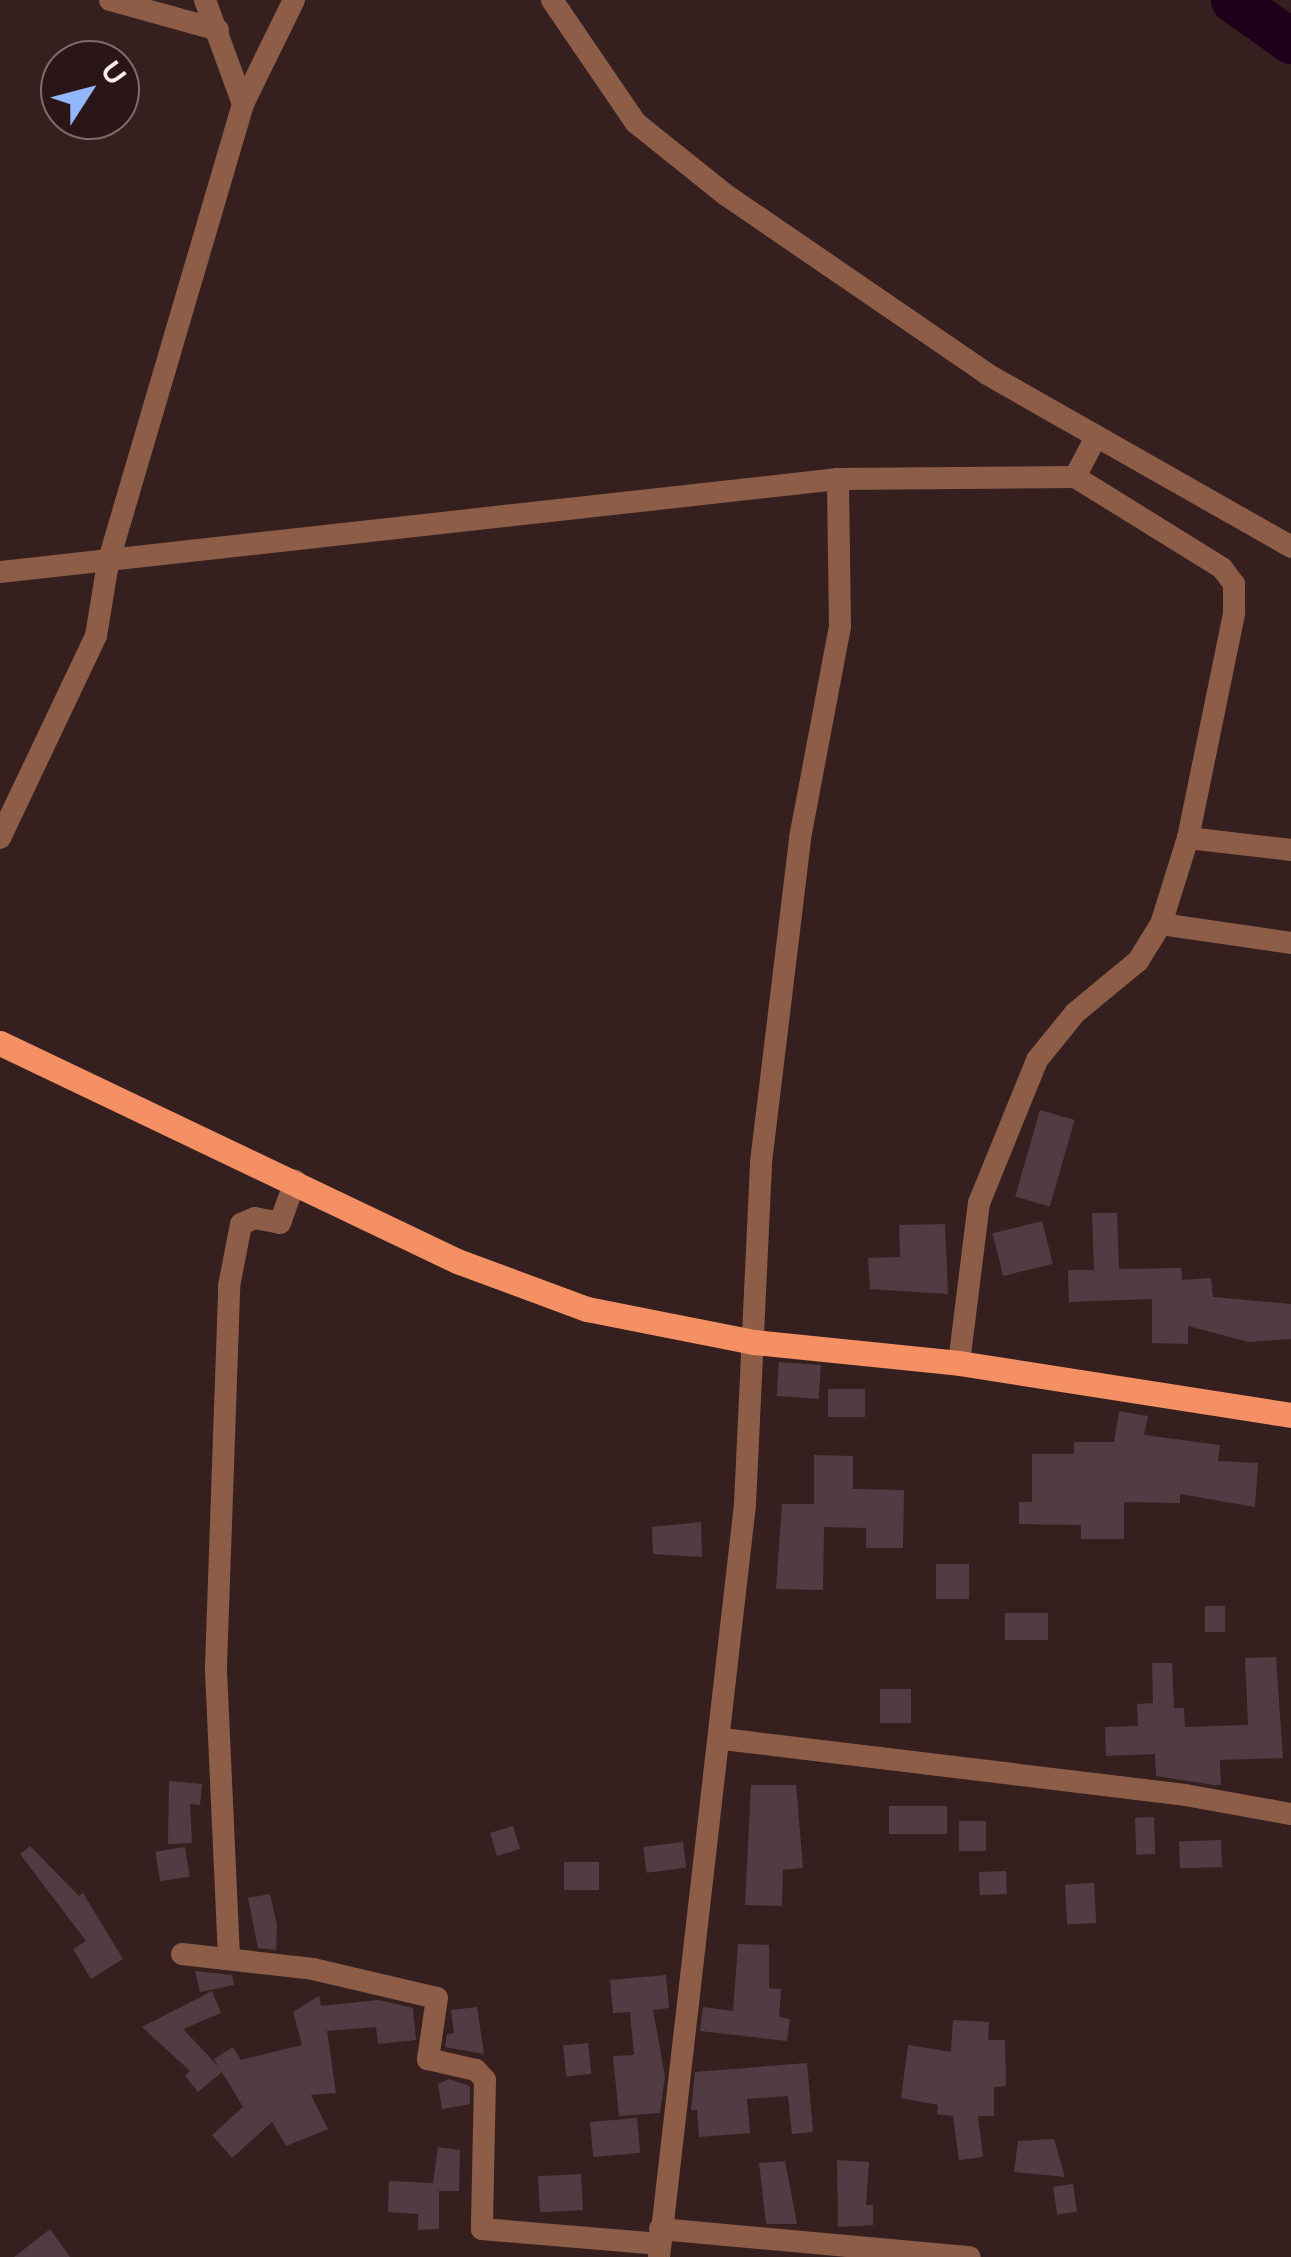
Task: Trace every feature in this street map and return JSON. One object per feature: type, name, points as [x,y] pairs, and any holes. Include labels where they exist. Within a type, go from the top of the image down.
[{"type":"main road","points":[[0,1042],[523,1288],[588,1309],[754,1342],[958,1363],[1291,1415]]},
{"type":"street","points":[[110,0],[218,30]]},
{"type":"street","points":[[205,0],[243,104]]},
{"type":"street","points":[[0,838],[96,636],[108,563],[243,104],[294,0]]},
{"type":"street","points":[[552,0],[636,123],[667,152],[987,374],[1291,547]]},
{"type":"street","points":[[1075,477],[1096,437]]},
{"type":"street","points":[[0,572],[838,479],[1075,477],[1222,568],[1234,584],[1226,669],[1188,838],[1161,924],[1138,960],[1075,1013],[1037,1060],[979,1203],[958,1363]]},
{"type":"street","points":[[660,2243],[723,1739],[754,1342],[761,1162],[795,876],[840,627],[838,479]]},
{"type":"street","points":[[1188,838],[1291,850]]},
{"type":"street","points":[[1161,924],[1291,943]]},
{"type":"street","points":[[229,1958],[216,1666],[229,1286],[241,1224],[254,1218],[279,1224],[296,1181]]},
{"type":"street","points":[[723,1739],[1185,1795],[1291,1814]]},
{"type":"street","points":[[182,1954],[313,1968],[439,2000],[428,2059],[476,2070],[485,2080],[479,2221],[486,2232],[970,2257]]},
{"type":"building","points":[[1040,1110],[1075,1120],[1050,1206],[1015,1197]]},
{"type":"building","points":[[1092,1213],[1117,1213],[1119,1269],[1181,1268],[1182,1280],[1211,1278],[1213,1297],[1291,1304],[1291,1339],[1249,1342],[1188,1326],[1188,1344],[1152,1343],[1152,1299],[1069,1302],[1068,1270],[1094,1270]]},
{"type":"building","points":[[1042,1221],[1053,1264],[1003,1276],[993,1233]]},
{"type":"building","points":[[945,1224],[948,1294],[870,1289],[868,1258],[900,1257],[899,1225]]},
{"type":"building","points":[[779,1362],[821,1365],[819,1399],[777,1396]]},
{"type":"building","points":[[828,1389],[865,1389],[865,1417],[828,1417]]},
{"type":"building","points":[[1119,1411],[1148,1416],[1144,1435],[1220,1445],[1218,1461],[1258,1463],[1255,1507],[1180,1494],[1180,1503],[1124,1502],[1124,1539],[1081,1539],[1081,1525],[1019,1524],[1019,1502],[1032,1502],[1032,1454],[1074,1454],[1074,1442],[1114,1442]]},
{"type":"building","points":[[814,1455],[853,1456],[853,1489],[904,1490],[903,1548],[866,1548],[866,1528],[824,1527],[823,1590],[776,1589],[782,1504],[814,1504]]},
{"type":"building","points":[[701,1522],[702,1557],[653,1554],[652,1527]]},
{"type":"building","points":[[936,1564],[969,1564],[969,1599],[936,1599]]},
{"type":"building","points":[[1205,1606],[1225,1606],[1225,1632],[1205,1632]]},
{"type":"building","points":[[1005,1613],[1048,1613],[1048,1640],[1005,1640]]},
{"type":"building","points":[[1276,1657],[1283,1758],[1220,1760],[1221,1785],[1214,1785],[1156,1776],[1155,1754],[1106,1756],[1105,1727],[1138,1726],[1137,1704],[1153,1703],[1152,1663],[1172,1663],[1174,1708],[1184,1708],[1185,1727],[1248,1725],[1245,1658]]},
{"type":"building","points":[[880,1689],[911,1689],[911,1723],[880,1723]]},
{"type":"building","points":[[169,1781],[202,1784],[200,1805],[190,1804],[192,1843],[168,1844]]},
{"type":"building","points":[[751,1785],[796,1785],[803,1868],[783,1870],[782,1906],[745,1905]]},
{"type":"building","points":[[889,1806],[947,1806],[947,1834],[889,1834]]},
{"type":"building","points":[[1154,1817],[1155,1854],[1136,1855],[1135,1818]]},
{"type":"building","points":[[959,1821],[986,1821],[986,1851],[959,1851]]},
{"type":"building","points":[[513,1826],[520,1849],[497,1856],[490,1833]]},
{"type":"building","points":[[1221,1840],[1222,1867],[1180,1868],[1179,1841]]},
{"type":"building","points":[[683,1842],[686,1868],[646,1873],[643,1847]]},
{"type":"building","points":[[30,1846],[79,1896],[83,1893],[123,1959],[91,1979],[73,1949],[86,1941],[20,1854]]},
{"type":"building","points":[[185,1847],[190,1877],[160,1881],[155,1852]]},
{"type":"building","points":[[564,1862],[599,1862],[599,1890],[564,1890]]},
{"type":"building","points":[[1006,1871],[1007,1894],[980,1895],[979,1872]]},
{"type":"building","points":[[1094,1883],[1096,1923],[1067,1924],[1065,1885]]},
{"type":"building","points":[[270,1894],[277,1925],[276,1950],[258,1948],[248,1898]]},
{"type":"building","points":[[738,1944],[769,1945],[769,1988],[781,1989],[779,2017],[790,2019],[787,2041],[700,2031],[703,2007],[733,2011]]},
{"type":"building","points":[[195,1971],[232,1975],[234,1985],[200,1992]]},
{"type":"building","points":[[666,1975],[669,2008],[653,2010],[665,2076],[660,2113],[619,2116],[613,2056],[634,2055],[630,2012],[613,2013],[610,1980]]},
{"type":"building","points":[[212,1991],[221,2013],[183,2029],[219,2067],[214,2059],[233,2047],[241,2060],[302,2045],[293,2012],[319,1996],[321,2006],[379,2000],[413,2008],[416,2040],[378,2044],[376,2027],[327,2031],[336,2093],[311,2095],[328,2129],[286,2146],[272,2122],[232,2158],[212,2135],[243,2107],[222,2072],[198,2092],[185,2076],[190,2071],[142,2027]]},
{"type":"building","points":[[477,2007],[484,2054],[445,2047],[447,2034],[454,2033],[451,2010]]},
{"type":"building","points":[[953,2020],[989,2022],[988,2040],[1005,2040],[1006,2086],[994,2087],[994,2116],[978,2116],[983,2157],[959,2160],[953,2116],[937,2114],[938,2105],[901,2098],[908,2045],[951,2052]]},
{"type":"building","points":[[588,2043],[591,2074],[566,2076],[563,2046]]},
{"type":"building","points":[[807,2063],[813,2132],[792,2134],[788,2096],[747,2099],[750,2133],[699,2137],[697,2110],[691,2110],[695,2072]]},
{"type":"building","points":[[449,2079],[470,2086],[470,2104],[442,2109],[438,2084]]},
{"type":"building","points":[[637,2118],[640,2153],[593,2157],[590,2122]]},
{"type":"building","points":[[1054,2139],[1065,2177],[1014,2172],[1018,2141]]},
{"type":"building","points":[[438,2147],[460,2150],[459,2191],[439,2191],[439,2229],[418,2230],[418,2214],[388,2212],[389,2181],[433,2183]]},
{"type":"building","points":[[837,2160],[869,2162],[866,2205],[873,2205],[873,2225],[838,2227]]},
{"type":"building","points":[[785,2161],[797,2224],[766,2224],[759,2163]]},
{"type":"building","points":[[581,2174],[583,2210],[540,2212],[538,2176]]},
{"type":"building","points":[[1073,2184],[1077,2212],[1057,2215],[1053,2187]]},
{"type":"building","points":[[50,2229],[70,2257],[14,2257]]},
{"type":"waterway","points":[[1233,0],[1291,41]]}]
